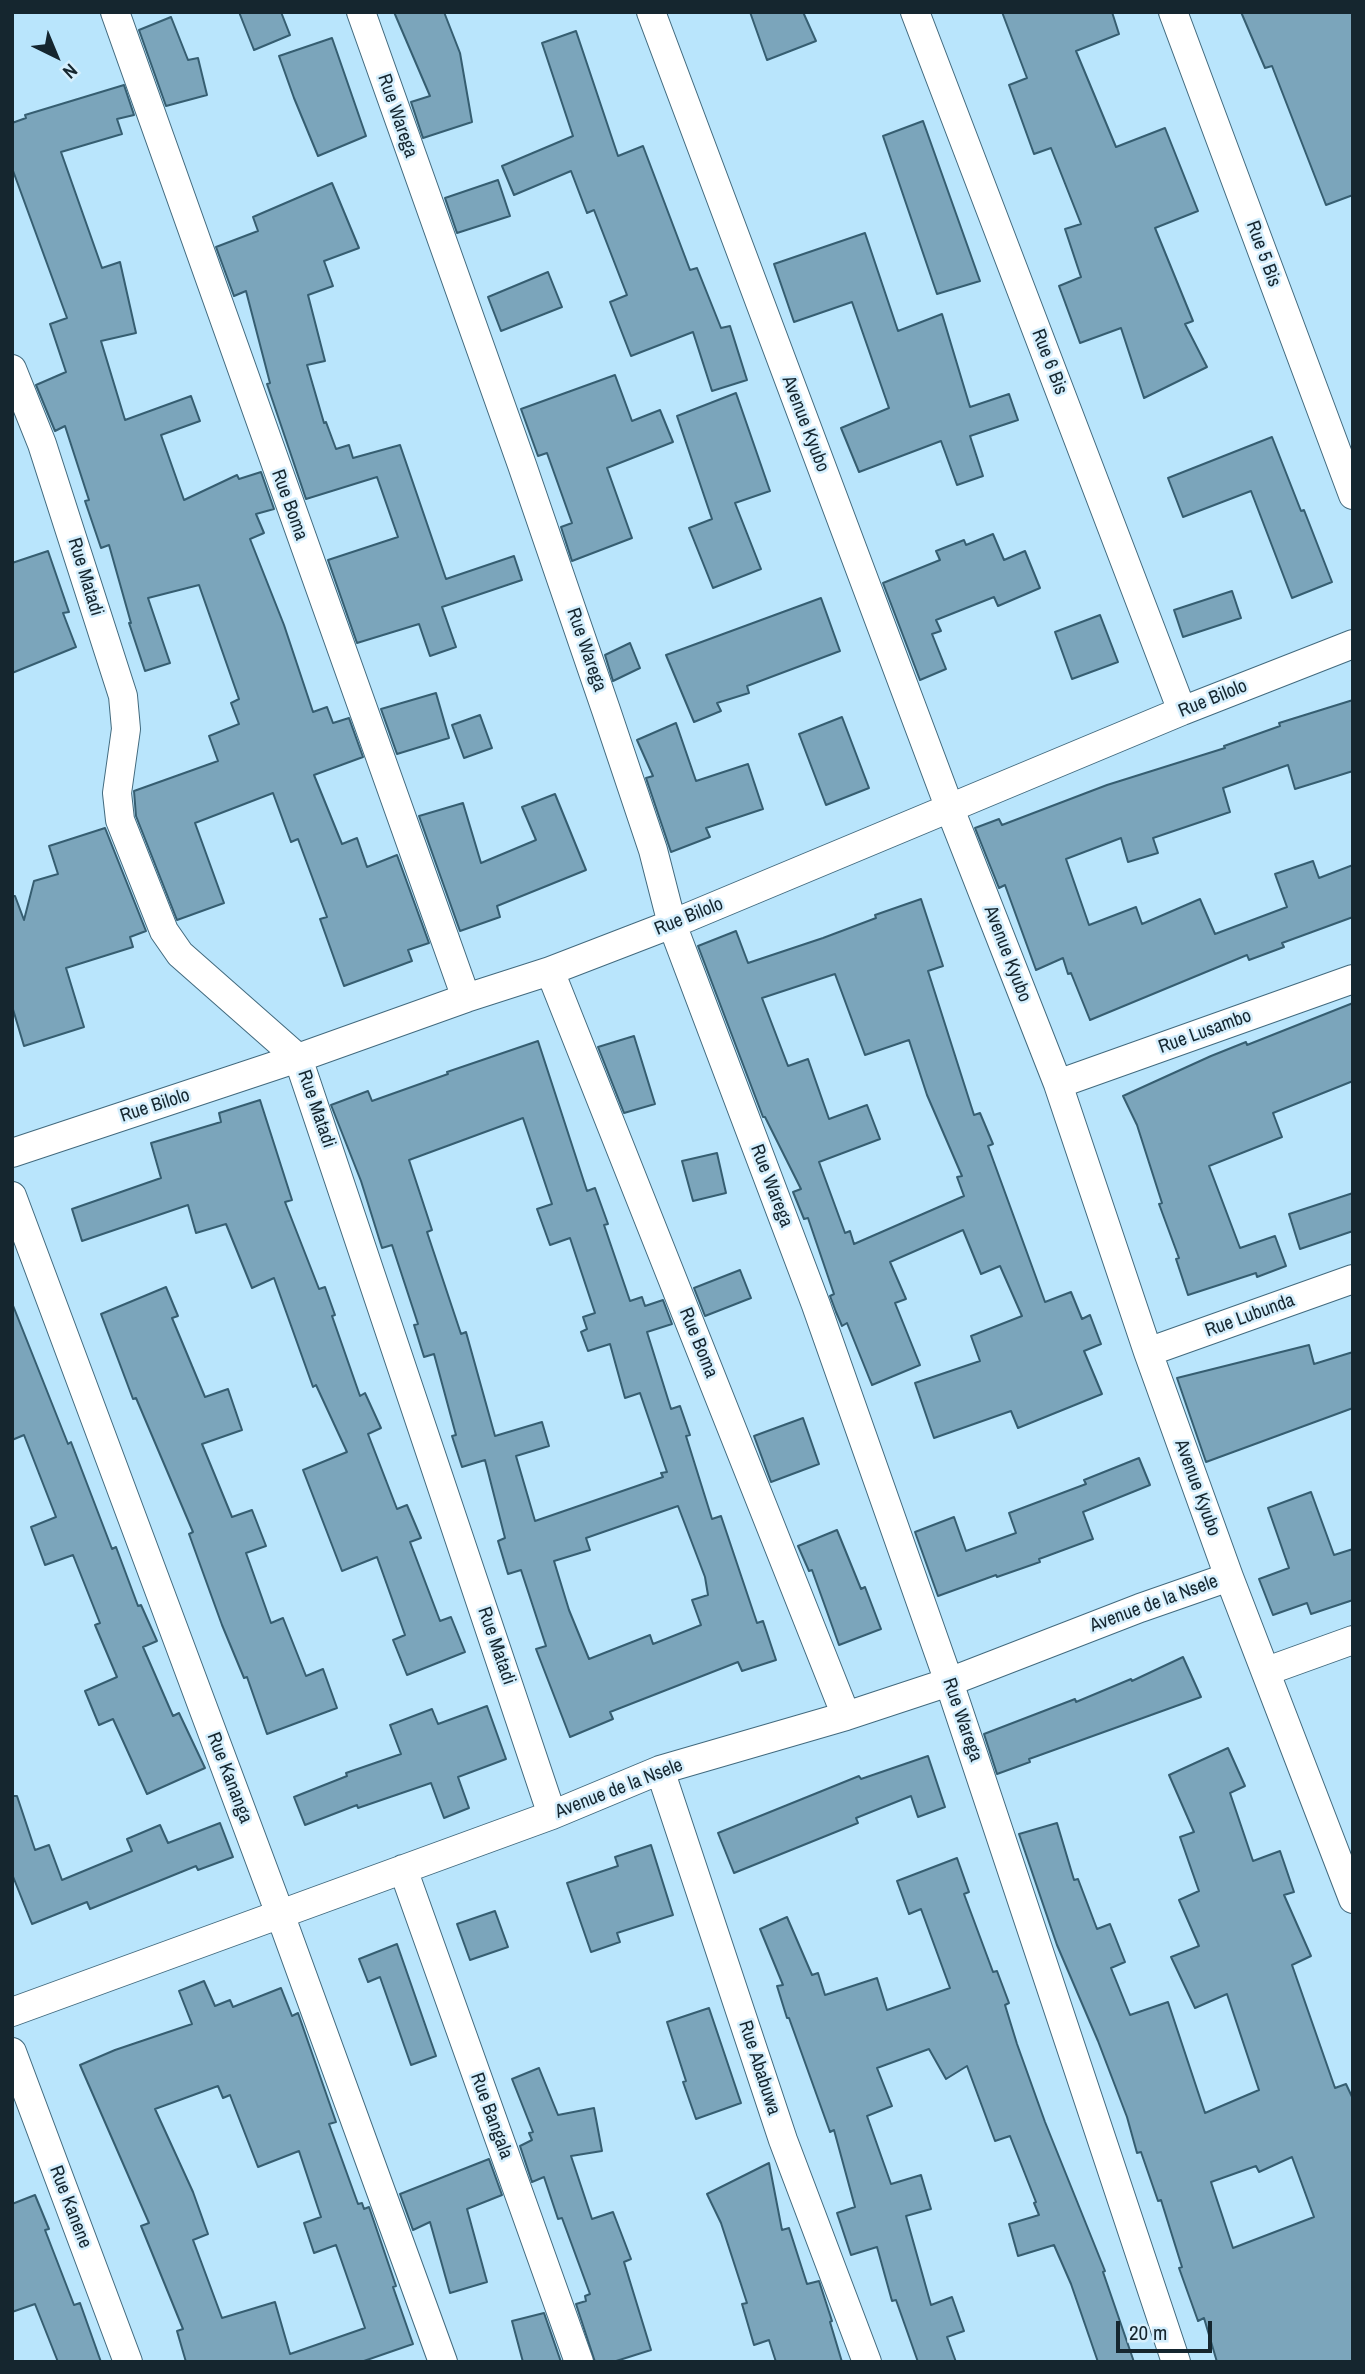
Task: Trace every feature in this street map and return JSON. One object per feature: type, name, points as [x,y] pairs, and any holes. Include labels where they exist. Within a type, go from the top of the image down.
[{"type":"street","name":"Rue Boma","points":[[115,12],[466,998]]},
{"type":"street","name":"Rue Warega","points":[[361,12],[610,722],[653,850],[672,924],[816,1305],[949,1682],[1175,2362]]},
{"type":"street","name":"Avenue Kyubo","points":[[652,12],[950,809],[1058,1084],[1148,1352],[1229,1577],[1353,1899]]},
{"type":"street","name":"Rue 6 Bis","points":[[915,12],[1182,711]]},
{"type":"street","name":"Rue 5 Bis","points":[[1173,12],[1353,495]]},
{"type":"street","name":"Rue Matadi","points":[[12,369],[43,444],[123,696],[126,729],[117,793],[120,820],[164,931],[180,954],[298,1058],[552,1815]]},
{"type":"street","name":"Rue Bilolo","points":[[12,1153],[550,971],[672,924],[1182,711],[1353,644]]},
{"type":"street","name":"Rue Boma","points":[[550,971],[846,1716]]},
{"type":"street","name":"Rue Lusambo","points":[[1058,1084],[1353,979]]},
{"type":"street","name":"Rue Kananga","points":[[12,1196],[280,1914],[443,2362]]},
{"type":"street","name":"Rue Lubunda","points":[[1148,1352],[1353,1279]]},
{"type":"street","name":"Avenue de la Nsele","points":[[12,2012],[552,1815],[660,1770],[846,1716],[949,1682],[1140,1608],[1229,1577]]},
{"type":"street","points":[[1266,1671],[1353,1640]]},
{"type":"street","name":"Rue Ababuwa","points":[[660,1770],[783,2140],[867,2362]]},
{"type":"street","name":"Rue Bangala","points":[[403,1869],[579,2362]]},
{"type":"street","name":"Rue Kanene","points":[[12,2052],[128,2362]]},
{"type":"building","points":[[239,12],[281,12],[290,35],[254,50]]},
{"type":"building","points":[[394,12],[444,12],[460,53],[472,122],[423,138],[411,102],[430,96]]},
{"type":"building","points":[[750,12],[803,12],[816,41],[767,60]]},
{"type":"building","points":[[1002,12],[1112,12],[1119,34],[1076,51],[1116,147],[1165,128],[1198,211],[1155,228],[1193,321],[1185,324],[1207,367],[1144,398],[1121,328],[1080,343],[1059,286],[1081,277],[1065,229],[1081,224],[1051,148],[1034,154],[1009,85],[1027,78]]},
{"type":"building","points":[[1241,12],[1353,12],[1353,195],[1326,205],[1272,66],[1265,68]]},
{"type":"building","points":[[171,17],[188,60],[198,58],[207,95],[166,106],[139,30]]},
{"type":"building","points":[[576,31],[618,156],[643,146],[690,270],[697,268],[721,328],[730,326],[747,380],[712,391],[693,332],[631,356],[610,302],[627,295],[594,210],[587,213],[571,171],[514,195],[502,166],[573,136],[542,43]]},
{"type":"building","points":[[332,38],[366,136],[318,156],[279,56]]},
{"type":"building","points":[[124,85],[134,115],[117,119],[122,134],[61,152],[102,268],[120,262],[136,333],[101,341],[125,420],[191,396],[200,421],[161,435],[184,500],[237,475],[239,479],[261,472],[274,509],[256,514],[264,533],[250,539],[284,625],[313,712],[327,707],[333,723],[349,718],[363,757],[314,775],[342,844],[357,838],[367,867],[397,855],[429,943],[408,950],[412,961],[344,986],[320,919],[327,917],[298,839],[291,842],[273,793],[195,823],[224,903],[177,920],[136,816],[134,791],[218,761],[209,736],[239,724],[231,703],[239,699],[199,585],[148,598],[170,663],[145,671],[129,623],[109,545],[101,548],[65,426],[55,431],[36,385],[66,372],[50,324],[67,318],[12,168],[12,123],[26,118],[25,115]]},
{"type":"building","points":[[923,121],[980,281],[937,294],[883,136]]},
{"type":"building","points":[[498,180],[510,216],[457,233],[445,198]]},
{"type":"building","points":[[332,183],[359,248],[324,261],[333,286],[308,295],[325,361],[307,365],[324,423],[326,422],[336,449],[349,445],[353,458],[400,445],[446,579],[514,556],[522,580],[442,607],[456,647],[430,656],[419,624],[357,643],[328,560],[398,537],[377,477],[306,499],[267,384],[270,383],[246,291],[234,296],[216,247],[258,231],[253,217]]},
{"type":"building","points":[[865,233],[898,331],[942,314],[970,407],[1009,394],[1018,420],[970,436],[983,476],[957,485],[941,441],[859,472],[841,428],[889,408],[852,302],[794,322],[774,264]]},
{"type":"building","points":[[548,272],[562,307],[501,331],[488,297]]},
{"type":"building","points":[[615,375],[632,421],[660,410],[673,442],[607,468],[632,538],[572,561],[561,527],[572,523],[547,453],[538,456],[521,409]]},
{"type":"building","points":[[736,393],[770,491],[735,503],[761,569],[713,588],[689,528],[712,519],[677,416]]},
{"type":"building","points":[[1272,437],[1332,582],[1292,598],[1251,491],[1183,517],[1168,478]]},
{"type":"building","points":[[993,534],[1004,560],[1025,551],[1040,588],[998,606],[994,597],[936,620],[941,631],[932,634],[946,669],[920,680],[883,583],[940,560],[936,551],[964,540],[966,545]]},
{"type":"building","points":[[48,551],[69,612],[63,613],[76,647],[12,673],[12,563]]},
{"type":"building","points":[[1232,591],[1241,618],[1183,637],[1174,610]]},
{"type":"building","points":[[821,598],[840,651],[747,686],[749,693],[717,703],[721,711],[694,722],[666,655]]},
{"type":"building","points":[[1100,615],[1118,662],[1072,679],[1055,632]]},
{"type":"building","points":[[630,643],[640,668],[613,681],[605,655]]},
{"type":"building","points":[[436,693],[449,738],[397,754],[381,709]]},
{"type":"building","points":[[1353,700],[1353,771],[1295,789],[1288,765],[1223,788],[1230,812],[1153,838],[1158,853],[1128,862],[1121,838],[1066,859],[1089,925],[1136,907],[1142,924],[1200,899],[1215,934],[1287,907],[1275,874],[1313,861],[1319,878],[1353,865],[1353,917],[1282,943],[1284,947],[1249,960],[1247,955],[1090,1020],[1063,958],[1036,970],[1005,885],[999,888],[975,828],[999,819],[1002,825],[1107,785],[1225,748],[1224,746],[1280,726],[1279,723]]},
{"type":"building","points":[[480,715],[492,748],[464,758],[452,725]]},
{"type":"building","points":[[842,717],[869,788],[826,805],[799,734]]},
{"type":"building","points":[[676,723],[696,781],[748,764],[763,809],[706,828],[710,837],[671,852],[646,778],[653,776],[637,740]]},
{"type":"building","points":[[555,794],[586,870],[497,906],[500,917],[460,931],[419,816],[463,803],[481,863],[536,840],[522,807]]},
{"type":"building","points":[[105,828],[146,931],[130,937],[133,947],[66,968],[84,1027],[24,1046],[12,1006],[12,896],[15,896],[24,920],[34,881],[58,874],[49,846]]},
{"type":"building","points":[[921,899],[943,966],[928,971],[974,1115],[980,1113],[993,1144],[988,1146],[1045,1302],[1071,1292],[1082,1319],[1090,1315],[1101,1344],[1084,1351],[1102,1394],[1018,1428],[1011,1411],[934,1438],[915,1383],[980,1361],[971,1336],[1022,1316],[1000,1266],[981,1274],[963,1230],[890,1262],[906,1299],[895,1303],[920,1365],[872,1385],[847,1323],[842,1326],[836,1312],[830,1296],[834,1294],[808,1218],[804,1219],[793,1192],[801,1189],[763,1117],[698,946],[736,931],[748,963],[876,918],[875,915]],"holes":[[[835,974],[865,1055],[909,1040],[927,1095],[962,1176],[957,1177],[964,1196],[854,1244],[850,1231],[845,1233],[819,1162],[880,1139],[867,1105],[829,1119],[808,1059],[788,1066],[762,998]]]},
{"type":"building","points":[[1353,1003],[1353,1081],[1273,1113],[1282,1137],[1209,1166],[1240,1248],[1275,1236],[1286,1266],[1257,1277],[1256,1273],[1188,1295],[1137,1125],[1123,1096],[1211,1056],[1246,1042],[1247,1045]]},
{"type":"building","points":[[634,1036],[655,1104],[624,1113],[598,1047]]},
{"type":"building","points":[[538,1041],[587,1191],[595,1188],[608,1224],[604,1225],[630,1301],[642,1297],[645,1306],[663,1300],[672,1324],[647,1332],[671,1409],[680,1406],[690,1435],[686,1436],[712,1519],[721,1516],[757,1623],[763,1621],[776,1660],[742,1671],[738,1662],[610,1712],[613,1719],[570,1737],[536,1649],[546,1646],[521,1570],[508,1574],[498,1541],[505,1538],[485,1460],[462,1467],[452,1436],[456,1435],[434,1354],[424,1357],[414,1325],[418,1324],[392,1245],[382,1248],[361,1181],[331,1105],[368,1091],[372,1101],[448,1074],[447,1072]],"holes":[[[523,1118],[552,1204],[537,1209],[550,1245],[570,1238],[595,1313],[583,1317],[587,1329],[581,1332],[588,1351],[610,1344],[625,1398],[640,1393],[667,1472],[661,1473],[663,1477],[535,1521],[516,1456],[549,1446],[542,1422],[495,1436],[466,1332],[461,1334],[427,1232],[432,1230],[409,1160]],[[678,1506],[705,1577],[708,1595],[692,1600],[701,1625],[653,1644],[650,1635],[589,1659],[569,1610],[554,1561],[590,1550],[586,1538]]]},
{"type":"building","points":[[260,1100],[292,1200],[285,1202],[319,1289],[325,1287],[335,1315],[332,1316],[360,1396],[365,1393],[381,1428],[368,1434],[397,1509],[407,1505],[421,1538],[410,1542],[440,1621],[451,1617],[465,1652],[407,1675],[393,1640],[405,1635],[377,1557],[342,1571],[303,1470],[347,1452],[316,1385],[313,1387],[274,1278],[252,1288],[226,1224],[196,1233],[188,1205],[82,1241],[72,1209],[161,1178],[151,1143],[221,1122],[219,1113]]},
{"type":"building","points":[[717,1153],[726,1193],[693,1201],[682,1161]]},
{"type":"building","points":[[1353,1193],[1353,1231],[1300,1249],[1289,1214]]},
{"type":"building","points":[[740,1270],[751,1298],[705,1316],[694,1288]]},
{"type":"building","points":[[166,1287],[178,1316],[172,1318],[205,1397],[228,1389],[242,1430],[202,1444],[232,1517],[252,1510],[266,1546],[246,1553],[271,1623],[283,1618],[306,1676],[323,1669],[337,1708],[267,1734],[247,1677],[244,1678],[222,1625],[189,1534],[193,1532],[136,1398],[133,1399],[101,1314]]},
{"type":"building","points":[[12,1303],[68,1444],[71,1442],[112,1549],[116,1547],[138,1606],[141,1605],[157,1641],[143,1647],[173,1716],[179,1713],[205,1768],[147,1794],[113,1719],[99,1725],[85,1691],[117,1677],[95,1625],[100,1623],[73,1555],[45,1565],[31,1527],[56,1517],[24,1435],[12,1440]]},
{"type":"building","points":[[1309,1345],[1314,1364],[1353,1352],[1353,1408],[1206,1462],[1177,1378]]},
{"type":"building","points":[[803,1418],[819,1464],[771,1482],[754,1436]]},
{"type":"building","points":[[1139,1458],[1150,1485],[1083,1512],[1093,1539],[1039,1559],[1040,1562],[938,1596],[915,1532],[954,1517],[966,1551],[1016,1533],[1009,1513],[1086,1484],[1084,1480]]},
{"type":"building","points":[[1311,1492],[1334,1555],[1353,1549],[1353,1600],[1311,1614],[1307,1603],[1273,1615],[1259,1579],[1289,1568],[1268,1508]]},
{"type":"building","points":[[837,1530],[861,1589],[865,1587],[881,1629],[839,1645],[812,1570],[809,1571],[798,1546]]},
{"type":"building","points":[[1183,1657],[1201,1697],[1029,1759],[1030,1762],[997,1774],[984,1734],[1075,1699],[1076,1702],[1131,1679],[1132,1681]]},
{"type":"building","points":[[487,1706],[506,1759],[458,1777],[469,1808],[444,1818],[431,1783],[358,1808],[357,1805],[305,1825],[294,1797],[347,1776],[346,1773],[401,1754],[390,1725],[432,1709],[438,1724]]},
{"type":"building","points":[[1228,1748],[1245,1786],[1230,1793],[1253,1861],[1280,1851],[1294,1892],[1284,1895],[1311,1956],[1292,1965],[1335,2088],[1346,2084],[1353,2099],[1353,2362],[1217,2362],[1204,2318],[1198,2321],[1179,2268],[1182,2267],[1161,2200],[1158,2201],[1141,2152],[1137,2153],[1127,2117],[1057,1945],[1019,1834],[1057,1823],[1074,1880],[1078,1879],[1097,1929],[1110,1924],[1125,1962],[1111,1968],[1130,2015],[1168,2002],[1205,2113],[1259,2090],[1227,1994],[1195,2008],[1171,1957],[1199,1946],[1179,1900],[1199,1891],[1180,1837],[1194,1832],[1169,1775]],"holes":[[[1292,2157],[1314,2217],[1233,2248],[1211,2182],[1256,2166],[1259,2172]]]},
{"type":"building","points":[[928,1756],[945,1807],[918,1817],[911,1796],[856,1818],[858,1823],[734,1873],[718,1833],[859,1776],[861,1779]]},
{"type":"building","points":[[12,1796],[17,1796],[35,1850],[49,1845],[62,1880],[132,1851],[127,1839],[160,1825],[168,1843],[220,1823],[233,1857],[198,1870],[196,1866],[90,1909],[87,1902],[32,1924],[12,1874]]},
{"type":"building","points":[[651,1845],[673,1915],[617,1933],[620,1942],[591,1952],[567,1883],[618,1866],[615,1857]]},
{"type":"building","points":[[957,1858],[969,1892],[964,1894],[993,1972],[997,1971],[1009,2003],[1005,2005],[1017,2044],[1105,2271],[1103,2272],[1134,2362],[1098,2362],[1071,2284],[1054,2245],[1018,2256],[1009,2224],[1039,2215],[1010,2136],[995,2141],[967,2066],[946,2079],[929,2049],[877,2068],[892,2106],[867,2116],[891,2184],[921,2175],[931,2209],[906,2216],[931,2305],[952,2297],[964,2331],[947,2337],[956,2362],[918,2362],[896,2300],[892,2301],[877,2247],[851,2255],[837,2213],[855,2207],[834,2130],[830,2132],[787,2018],[777,1986],[783,1985],[760,1929],[787,1917],[812,1975],[818,1973],[825,1995],[877,1978],[887,2010],[950,1988],[921,1909],[909,1914],[897,1881]]},
{"type":"building","points":[[495,1911],[508,1947],[470,1960],[457,1924]]},
{"type":"building","points":[[397,1944],[436,2056],[411,2065],[380,1977],[368,1982],[359,1959]]},
{"type":"building","points":[[204,1981],[215,2006],[230,2000],[233,2007],[281,1988],[292,2016],[298,2013],[336,2122],[329,2124],[358,2204],[362,2203],[364,2209],[369,2207],[413,2344],[361,2362],[186,2362],[177,2331],[183,2329],[141,2226],[149,2223],[80,2065],[192,2024],[179,1991]],"holes":[[[218,2086],[223,2098],[230,2095],[258,2167],[299,2151],[321,2217],[304,2223],[314,2253],[336,2245],[365,2328],[290,2354],[275,2302],[222,2318],[193,2240],[208,2234],[193,2192],[155,2109]]]},
{"type":"building","points":[[709,2008],[741,2103],[696,2119],[667,2022]]},
{"type":"building","points":[[539,2068],[558,2115],[594,2108],[602,2151],[571,2156],[592,2219],[613,2212],[631,2259],[624,2262],[651,2350],[613,2362],[595,2362],[576,2304],[586,2301],[585,2296],[590,2294],[562,2218],[558,2219],[544,2177],[532,2182],[520,2146],[532,2140],[529,2133],[533,2132],[512,2079]]},
{"type":"building","points":[[489,2159],[502,2195],[467,2209],[487,2282],[450,2293],[430,2222],[413,2230],[400,2194]]},
{"type":"building","points":[[769,2163],[782,2230],[789,2228],[807,2284],[819,2281],[842,2362],[776,2362],[769,2340],[754,2345],[742,2304],[747,2303],[721,2223],[707,2194]]},
{"type":"building","points":[[35,2195],[49,2229],[45,2230],[74,2305],[80,2303],[101,2362],[58,2362],[35,2304],[12,2312],[12,2204]]},
{"type":"building","points":[[544,2313],[561,2362],[523,2362],[512,2321]]}]
